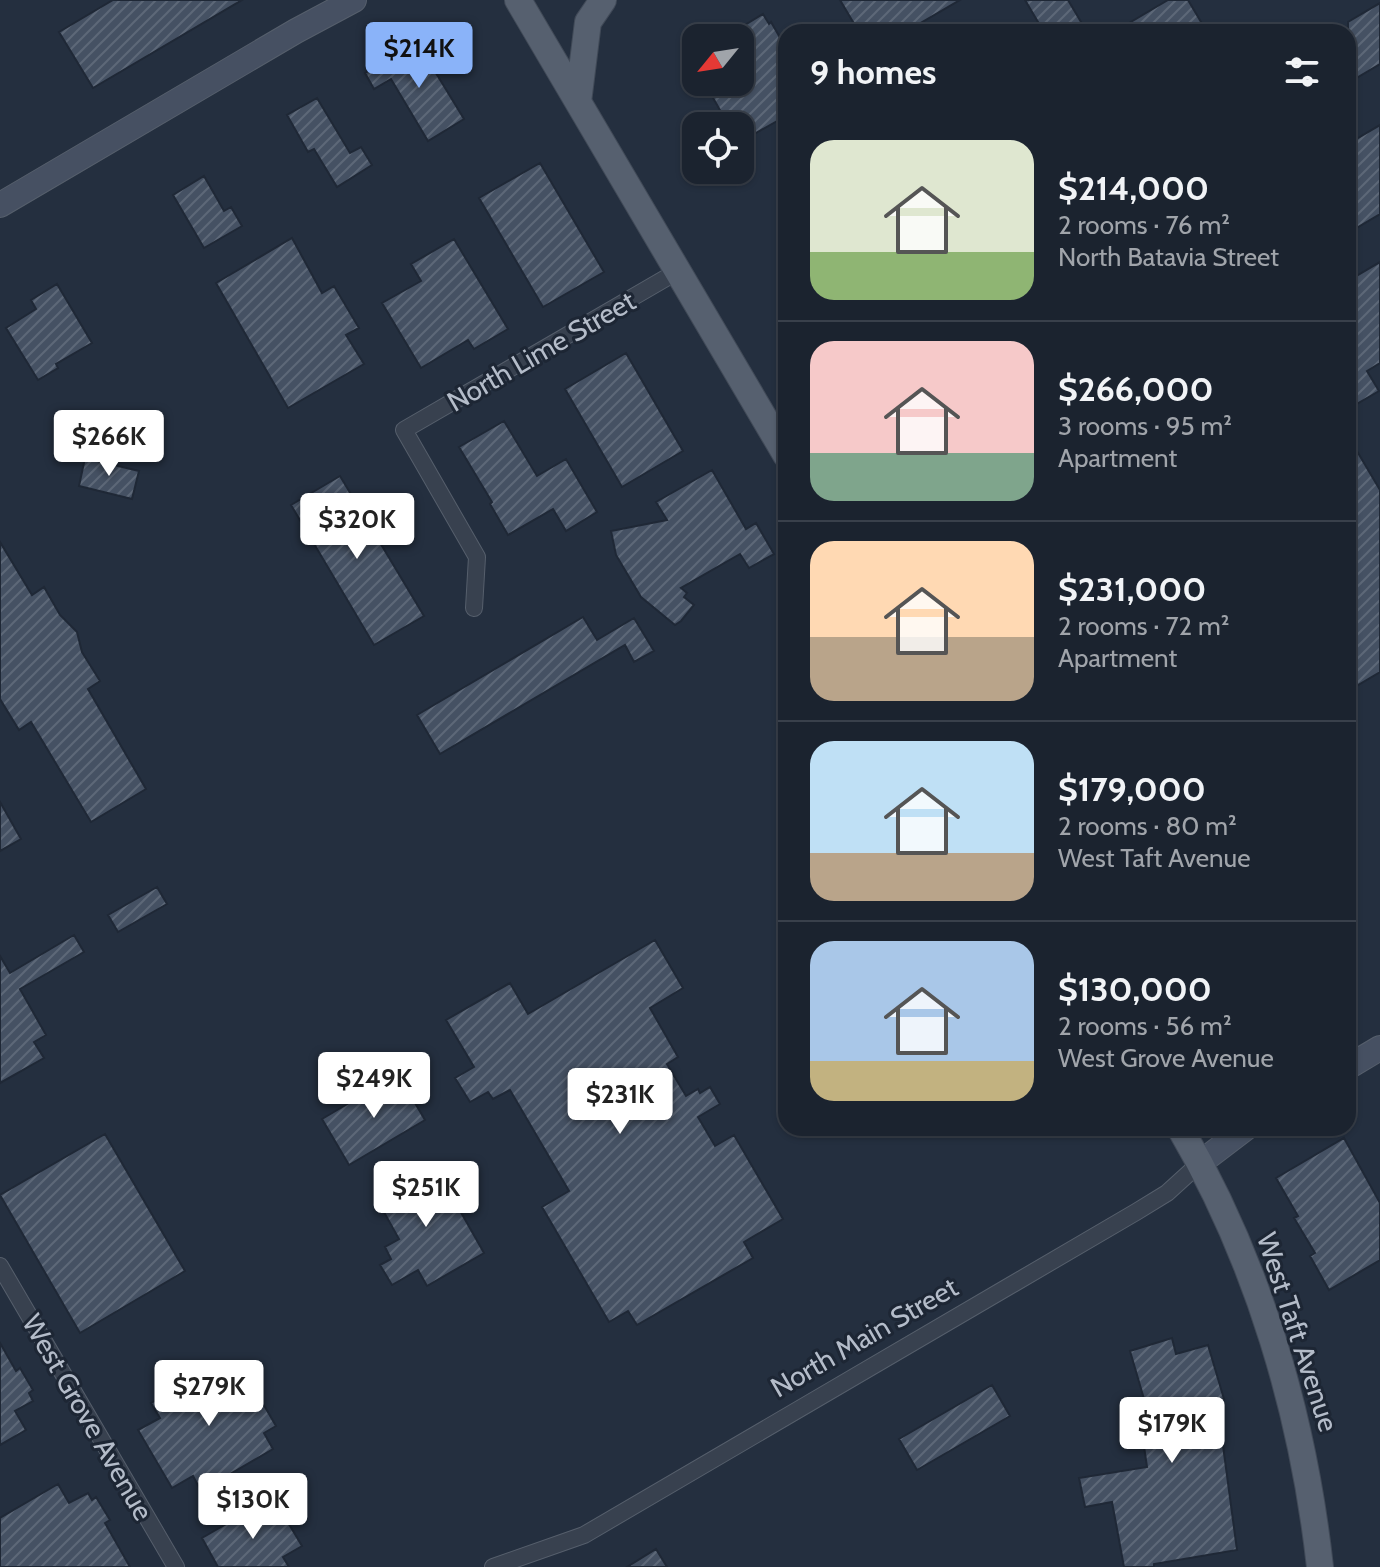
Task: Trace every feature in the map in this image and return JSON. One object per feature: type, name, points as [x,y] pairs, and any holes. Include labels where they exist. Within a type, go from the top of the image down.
[{"type":"main road","points":[[0,205],[283,38],[354,0]]},
{"type":"main road","points":[[518,0],[778,441]]},
{"type":"main road","points":[[578,102],[588,22],[603,0]]},
{"type":"main road","points":[[1356,1062],[1380,1048]]},
{"type":"main road","name":"West Taft Avenue","points":[[1185,1136],[1248,1269],[1283,1379],[1304,1458],[1320,1567]]},
{"type":"main road","name":"North Main Street","points":[[1200,1163],[1235,1136]]},
{"type":"street","name":"North Lime Street","points":[[474,608],[477,557],[404,430],[678,271]]},
{"type":"street","name":"North Main Street","points":[[493,1567],[584,1535],[1146,1207],[1167,1193],[1200,1163]]},
{"type":"street","name":"West Grove Avenue","points":[[0,1266],[176,1567]]},
{"type":"building","points":[[113,0],[242,0],[93,88],[59,32]]},
{"type":"building","points":[[840,0],[960,0],[919,24],[854,24]]},
{"type":"building","points":[[1025,0],[1068,0],[1082,24],[1039,24]]},
{"type":"building","points":[[1168,0],[1188,0],[1202,24],[1128,24]]},
{"type":"building","points":[[1380,3],[1380,64],[1356,78],[1356,24],[1348,22]]},
{"type":"building","points":[[763,14],[778,34],[778,121],[754,134],[754,112],[721,112],[712,96],[754,96],[754,24],[747,24]]},
{"type":"building","points":[[417,42],[464,119],[428,141],[391,79],[374,89],[365,73]]},
{"type":"building","points":[[317,98],[350,153],[361,147],[372,165],[337,187],[314,149],[308,152],[287,115]]},
{"type":"building","points":[[1380,125],[1380,214],[1356,228],[1356,139]]},
{"type":"building","points":[[540,163],[604,272],[543,307],[479,198]]},
{"type":"building","points":[[204,176],[224,211],[231,207],[242,226],[204,248],[173,195]]},
{"type":"building","points":[[292,238],[322,293],[334,286],[359,328],[346,335],[364,364],[288,408],[216,283]]},
{"type":"building","points":[[454,239],[508,329],[474,349],[468,340],[421,368],[382,303],[421,281],[411,264]]},
{"type":"building","points":[[1380,262],[1380,363],[1367,371],[1379,391],[1356,404],[1356,276]]},
{"type":"building","points":[[57,284],[92,343],[56,364],[58,368],[38,380],[6,328],[36,309],[31,300]]},
{"type":"building","points":[[626,353],[683,451],[622,487],[565,389]]},
{"type":"building","points":[[504,421],[537,476],[566,459],[597,512],[566,531],[553,509],[508,535],[459,447]]},
{"type":"building","points":[[1356,450],[1380,490],[1380,672],[1356,686]]},
{"type":"building","points":[[85,458],[139,471],[132,499],[79,486]]},
{"type":"building","points":[[712,470],[746,529],[756,523],[774,554],[749,568],[740,554],[681,588],[687,593],[684,597],[694,605],[675,625],[641,597],[616,555],[611,531],[667,520],[656,502]]},
{"type":"building","points":[[340,476],[424,616],[374,645],[291,505]]},
{"type":"building","points":[[0,542],[32,595],[44,587],[60,615],[77,632],[82,652],[100,681],[88,689],[146,789],[91,822],[31,722],[19,730],[0,699]]},
{"type":"building","points":[[583,617],[597,640],[634,618],[654,651],[634,662],[625,645],[440,754],[417,715]]},
{"type":"building","points":[[0,802],[21,839],[0,851]]},
{"type":"building","points":[[157,887],[167,904],[118,932],[108,915]]},
{"type":"building","points":[[74,935],[84,952],[20,989],[46,1035],[34,1042],[44,1058],[0,1083],[0,956],[10,973]]},
{"type":"building","points":[[655,940],[683,988],[650,1008],[678,1057],[667,1064],[686,1096],[710,1087],[720,1104],[698,1117],[715,1146],[734,1135],[783,1219],[744,1242],[753,1258],[637,1325],[628,1311],[609,1322],[542,1207],[569,1191],[510,1090],[493,1099],[488,1092],[470,1102],[455,1078],[474,1067],[446,1020],[510,983],[528,1014]]},
{"type":"building","points":[[398,1074],[425,1120],[349,1165],[322,1119]]},
{"type":"building","points":[[105,1134],[185,1271],[80,1333],[0,1195]]},
{"type":"building","points":[[1344,1138],[1380,1203],[1380,1260],[1329,1290],[1310,1256],[1315,1253],[1294,1218],[1298,1216],[1276,1178]]},
{"type":"building","points":[[433,1163],[484,1253],[427,1286],[418,1270],[392,1285],[380,1265],[391,1259],[385,1247],[399,1239],[375,1196]]},
{"type":"building","points":[[1172,1338],[1176,1354],[1208,1345],[1224,1399],[1217,1401],[1237,1550],[1154,1564],[1154,1567],[1124,1567],[1112,1502],[1085,1507],[1079,1478],[1147,1467],[1140,1419],[1149,1416],[1130,1351]]},
{"type":"building","points":[[0,1343],[16,1371],[20,1368],[33,1390],[29,1393],[33,1401],[15,1411],[26,1430],[0,1445]]},
{"type":"building","points":[[222,1362],[230,1376],[243,1369],[276,1426],[264,1433],[273,1449],[201,1491],[193,1476],[172,1488],[138,1430],[160,1418],[151,1403]]},
{"type":"building","points":[[992,1385],[1010,1416],[917,1470],[899,1439]]},
{"type":"building","points":[[58,1484],[69,1503],[88,1493],[92,1500],[96,1497],[110,1520],[105,1523],[130,1567],[0,1567],[0,1518]]},
{"type":"building","points":[[257,1506],[264,1518],[280,1509],[302,1546],[283,1557],[289,1567],[218,1567],[202,1538]]},
{"type":"building","points":[[656,1549],[667,1567],[627,1567]]}]
